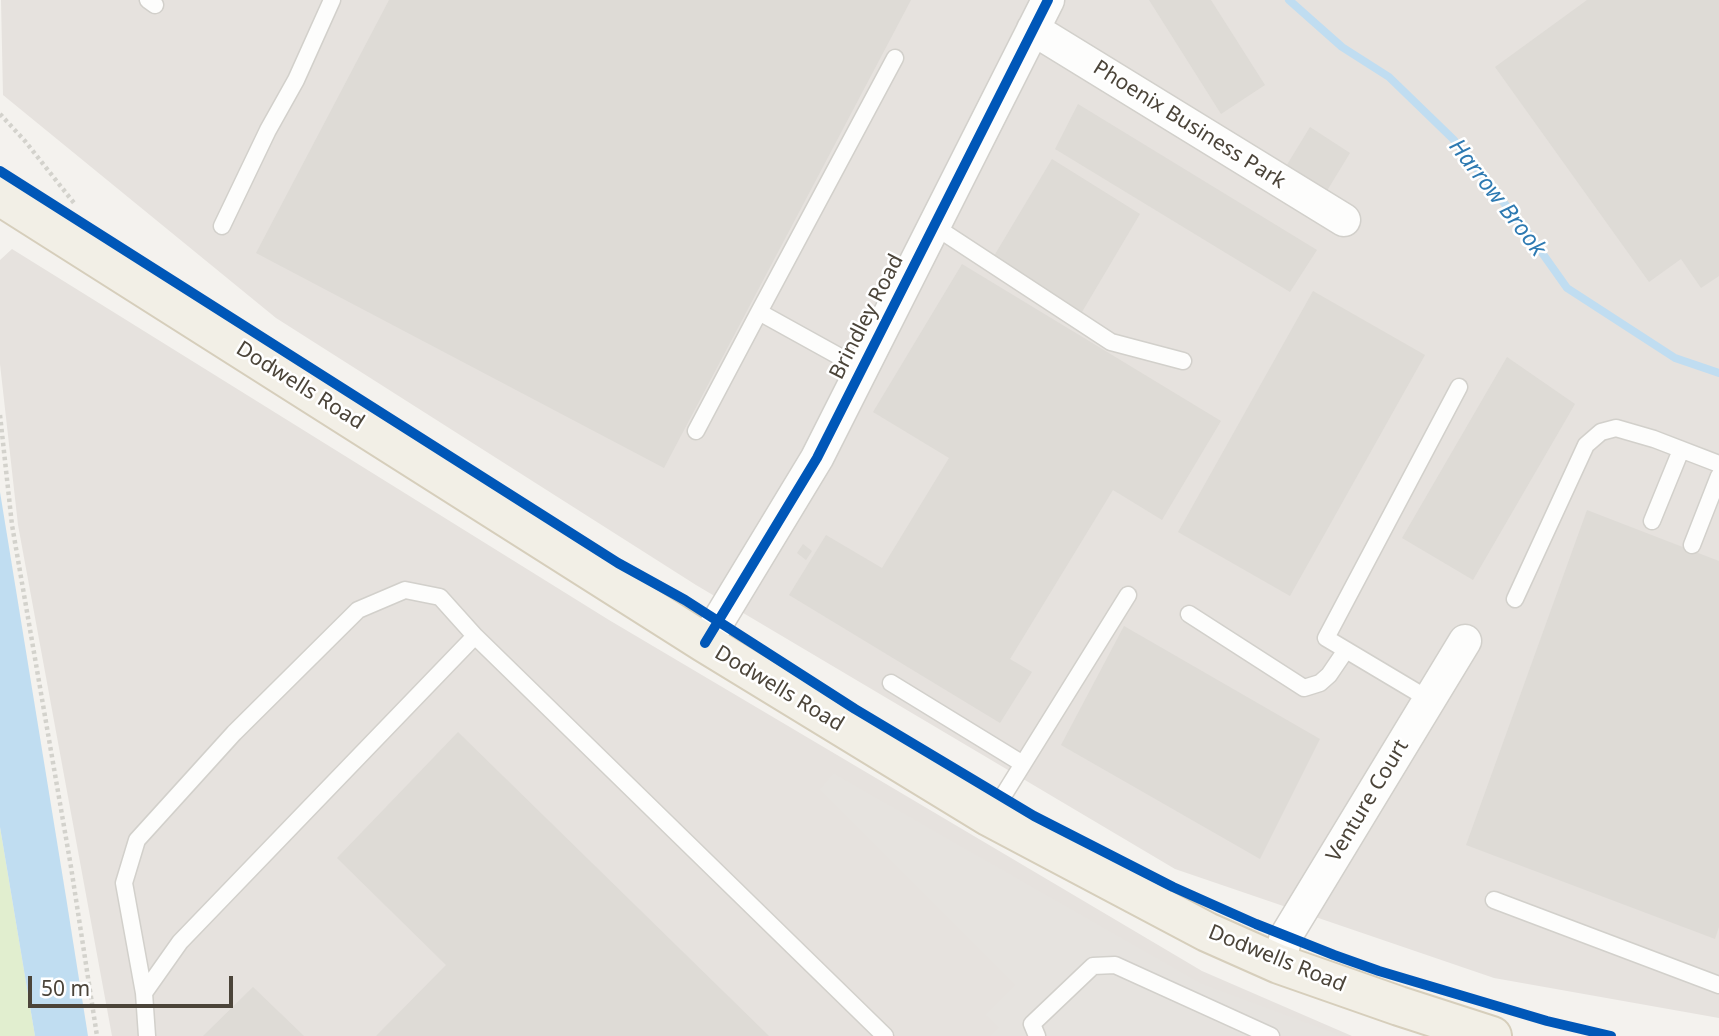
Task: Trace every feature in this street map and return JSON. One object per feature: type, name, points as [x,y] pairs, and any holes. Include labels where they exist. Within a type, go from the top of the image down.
[{"type":"main road","name":"Dodwells Road","points":[[8,201],[705,643],[990,817],[1207,932],[1279,964],[1480,1034]]},
{"type":"street","name":"Brindley Road","points":[[705,643],[817,458],[1048,0]]},
{"type":"street","name":"Phoenix Business Park","points":[[1033,29],[1344,220]]},
{"type":"street","name":"Venture Court","points":[[1279,964],[1286,936],[1465,641]]},
{"type":"lane","points":[[222,226],[268,130],[296,80],[331,0]]},
{"type":"lane","points":[[696,431],[895,58]]},
{"type":"lane","points":[[934,226],[1111,342],[1184,361]]},
{"type":"lane","points":[[759,312],[862,369]]},
{"type":"lane","points":[[1430,700],[1326,638],[1459,387]]},
{"type":"lane","points":[[1515,599],[1586,445],[1601,432],[1616,428],[1654,439],[1719,464]]},
{"type":"lane","points":[[1652,521],[1681,450]]},
{"type":"lane","points":[[1692,545],[1719,477]]},
{"type":"lane","points":[[148,1036],[144,993],[124,883],[137,840],[234,733],[358,610],[405,590],[440,597],[474,636],[884,1036]]},
{"type":"lane","points":[[990,817],[1128,595]]},
{"type":"lane","points":[[1189,614],[1304,688],[1320,683],[1329,675],[1346,650]]},
{"type":"lane","points":[[144,993],[180,942],[474,636]]},
{"type":"lane","points":[[891,683],[1023,764]]},
{"type":"lane","points":[[1494,900],[1719,985]]},
{"type":"lane","points":[[1037,1036],[1032,1024],[1093,967],[1115,965],[1271,1036]]},
{"type":"path","points":[[0,114],[25,141],[75,205]]},
{"type":"path","points":[[0,415],[12,525],[97,1036]]},
{"type":"shaded area","points":[[1,0],[1719,0],[1719,1018],[1494,978],[1175,869],[696,585],[276,318],[3,95]]},
{"type":"shaded area","points":[[12,249],[609,620],[1202,971],[1352,1036],[112,1036],[18,525],[0,364],[0,260]]},
{"type":"shaded area","points":[[833,773],[1202,984],[1342,1036],[991,1036],[999,1028],[986,1015],[1016,985],[820,789]]},
{"type":"green space","points":[[0,827],[35,1036],[0,1036]]},
{"type":"water","points":[[0,492],[88,1036],[35,1036],[0,827]]},
{"type":"building","points":[[389,0],[911,0],[664,468],[256,253]]},
{"type":"building","points":[[1149,0],[1211,0],[1265,85],[1221,114]]},
{"type":"building","points":[[1587,0],[1719,0],[1719,276],[1701,288],[1681,259],[1649,282],[1495,67]]},
{"type":"building","points":[[1078,104],[1317,250],[1290,292],[1055,149]]},
{"type":"building","points":[[1310,127],[1350,153],[1325,194],[1285,168]]},
{"type":"building","points":[[1052,159],[1140,214],[1082,312],[994,256]]},
{"type":"building","points":[[962,264],[1221,421],[1162,520],[1113,490],[1010,659],[1032,672],[1000,723],[789,595],[826,535],[882,568],[949,458],[873,412]]},
{"type":"building","points":[[1313,291],[1425,355],[1290,596],[1178,532]]},
{"type":"building","points":[[1507,357],[1575,404],[1473,580],[1402,538]]},
{"type":"building","points":[[1587,510],[1719,561],[1719,927],[1715,939],[1466,845]]},
{"type":"building","points":[[803,544],[812,551],[806,560],[797,553]]},
{"type":"building","points":[[1124,626],[1320,739],[1260,859],[1061,745]]},
{"type":"building","points":[[458,732],[769,1036],[376,1036],[446,965],[337,858]]},
{"type":"building","points":[[253,987],[304,1036],[203,1036]]},
{"type":"waterway","name":"Harrow Brook","points":[[1289,0],[1342,47],[1389,77],[1453,139],[1528,233],[1567,288],[1675,358],[1719,373]]},
{"type":"cycle path","points":[[705,643],[817,458],[1048,0]]},
{"type":"cycle path","points":[[0,171],[618,563],[685,600],[855,709],[1034,816],[1173,887],[1334,955],[1547,1021],[1611,1036]]}]
